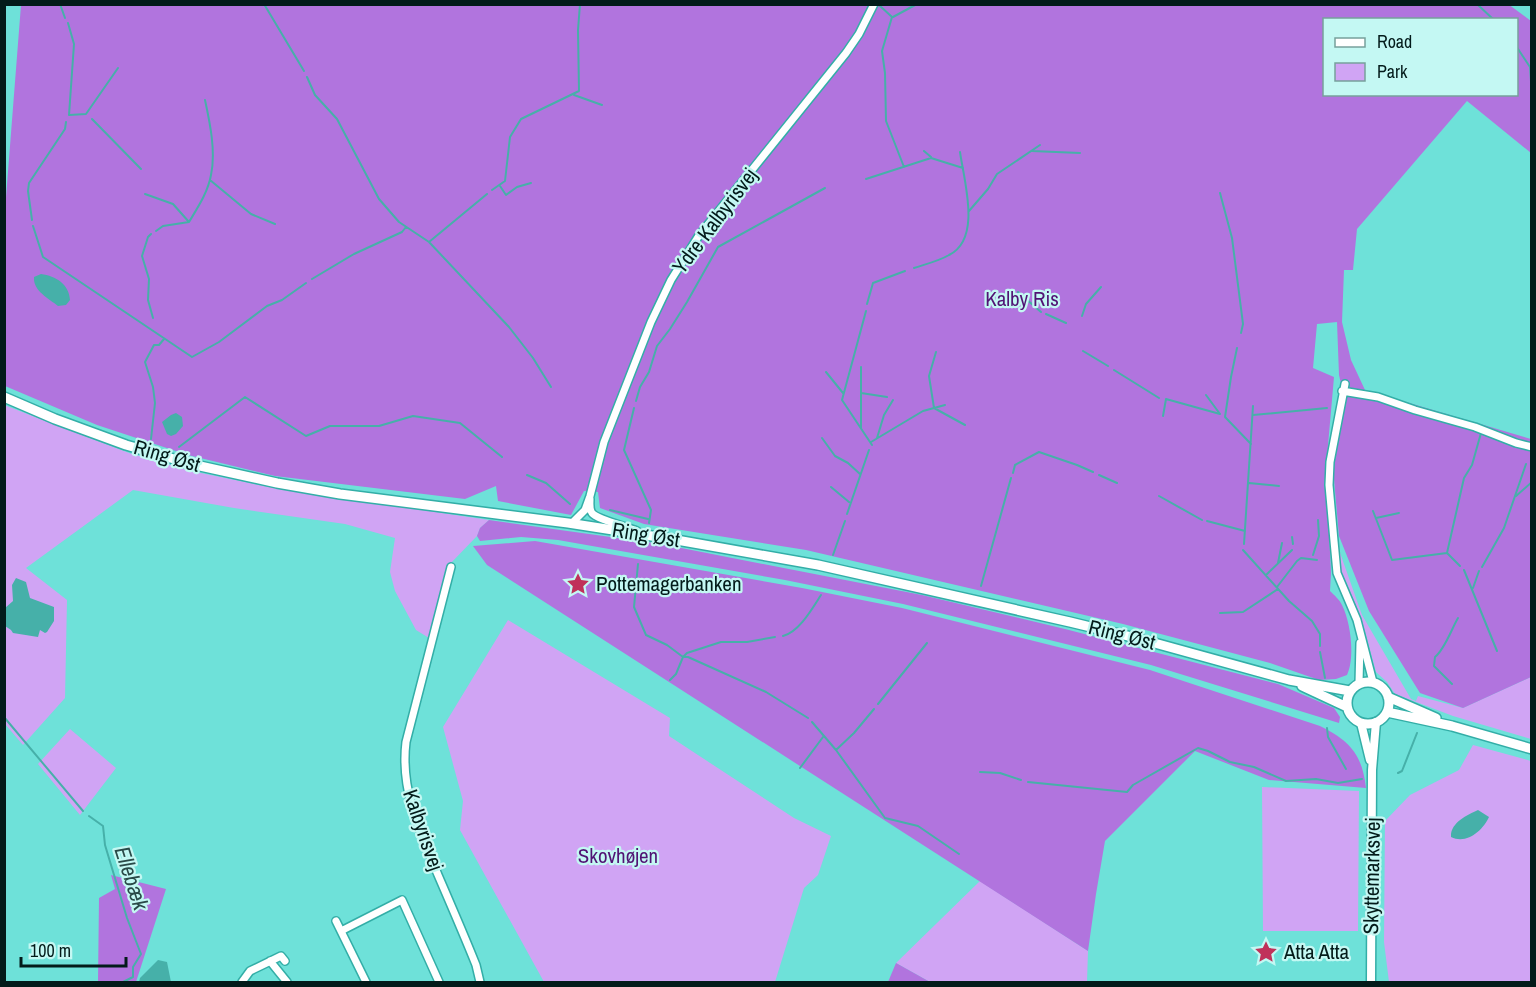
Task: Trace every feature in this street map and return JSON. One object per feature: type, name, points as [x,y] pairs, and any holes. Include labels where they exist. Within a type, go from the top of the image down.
[{"type":"main road","name":"Ring Øst","points":[[4,398],[126,444],[213,469],[277,483],[340,494],[572,524],[818,565],[1047,616],[1289,680],[1350,692]]},
{"type":"main road","name":"Ring Øst","points":[[1289,680],[1347,707]]},
{"type":"main road","points":[[1388,697],[1387,712],[1376,722],[1361,723],[1352,717],[1347,707],[1347,696],[1359,683],[1373,682],[1380,685],[1388,697],[1452,726]]},
{"type":"main road","points":[[1387,712],[1452,726],[1532,749]]},
{"type":"street","name":"Ydre Kalbyrisvej","points":[[572,524],[585,510],[604,442],[651,322],[671,280],[698,237],[846,53],[859,34],[874,4]]},
{"type":"street","points":[[1373,682],[1357,620],[1337,573],[1329,484],[1330,462],[1343,388],[1475,427],[1532,447]]},
{"type":"street","points":[[590,496],[591,510],[596,517],[624,525],[644,535]]},
{"type":"street","name":"Kalbyrisvej","points":[[451,567],[406,742],[403,763],[417,824],[476,965],[480,982]]},
{"type":"street","points":[[1359,683],[1360,635]]},
{"type":"street","name":"Skyttemarksvej","points":[[1371,982],[1372,770],[1376,722]]},
{"type":"street","name":"Skyttemarksvej","points":[[1361,723],[1372,770]]},
{"type":"street","points":[[341,931],[402,900],[439,982]]},
{"type":"street","points":[[336,921],[366,982]]},
{"type":"street","points":[[242,982],[250,971],[270,961],[281,956],[285,961]]},
{"type":"street","points":[[270,961],[287,982]]},
{"type":"green space","name":"Kalby Ris","points":[[1508,4],[1531,21],[1531,153],[1467,101],[1357,229],[1353,270],[1344,270],[1342,322],[1351,360],[1365,390],[1531,439],[1531,677],[1463,708],[1420,693],[1369,611],[1339,536],[1333,468],[1345,401],[1339,375],[1337,322],[1317,324],[1313,368],[1334,377],[1326,468],[1330,591],[1340,601],[1348,621],[1351,659],[1347,675],[1336,679],[1319,680],[1270,663],[1123,624],[806,550],[644,524],[600,508],[598,492],[584,491],[571,515],[498,501],[496,486],[465,499],[275,476],[188,455],[97,425],[5,386],[5,210],[21,5]]},
{"type":"green space","points":[[4,405],[129,453],[191,471],[274,488],[489,520],[448,566],[429,638],[416,630],[395,591],[390,572],[395,538],[345,524],[133,490],[26,568],[67,600],[65,698],[23,745],[5,724]]},
{"type":"green space","points":[[489,520],[661,544],[922,595],[1065,629],[1278,684],[1334,708],[1340,717],[1339,723],[1151,665],[903,604],[785,580],[558,540],[521,537],[480,541],[477,536],[480,528]]},
{"type":"green space","points":[[535,541],[902,608],[1150,670],[1320,726],[1339,737],[1353,750],[1358,757],[1366,788],[1269,780],[1195,751],[1105,841],[1088,951],[487,565],[473,546]]},
{"type":"green space","points":[[1339,550],[1362,615],[1411,699],[1416,701],[1418,696],[1463,708],[1531,677],[1531,739],[1453,716],[1395,694],[1376,672],[1361,617],[1341,571]]},
{"type":"green space","name":"Skovhøjen","points":[[508,620],[670,718],[669,736],[794,818],[831,836],[818,875],[804,888],[775,982],[544,982],[460,830],[463,801],[443,727]]},
{"type":"green space","points":[[70,729],[116,768],[80,815],[38,764]]},
{"type":"green space","points":[[1473,745],[1531,761],[1531,982],[1389,982],[1384,942],[1385,821],[1410,795],[1459,770]]},
{"type":"green space","points":[[1262,787],[1359,791],[1358,931],[1263,931]]},
{"type":"green space","points":[[111,875],[166,889],[136,982],[98,982],[99,898],[115,889]]},
{"type":"green space","points":[[980,881],[1088,951],[1087,982],[930,982],[896,963]]},
{"type":"green space","points":[[896,963],[930,982],[888,982]]},
{"type":"water","points":[[41,274],[57,279],[64,285],[70,300],[66,305],[58,306],[39,290],[34,277]]},
{"type":"water","points":[[176,413],[182,417],[183,426],[171,436],[167,434],[162,422]]},
{"type":"water","points":[[16,578],[26,582],[30,598],[54,607],[54,621],[47,632],[40,630],[38,637],[13,633],[5,626],[5,608],[13,601],[12,585]]},
{"type":"water","points":[[1478,810],[1489,817],[1479,831],[1468,838],[1451,837],[1456,824]]},
{"type":"water","points":[[158,960],[167,962],[171,982],[139,982],[140,978]]},
{"type":"waterway","points":[[60,4],[65,18]]},
{"type":"waterway","points":[[264,4],[304,71]]},
{"type":"waterway","points":[[492,190],[505,181],[510,137],[521,119],[579,91],[580,4]]},
{"type":"waterway","points":[[893,17],[917,4]]},
{"type":"waterway","points":[[1477,4],[1492,18]]},
{"type":"waterway","points":[[879,5],[892,17],[882,51],[886,121],[904,167]]},
{"type":"waterway","points":[[68,23],[74,44],[69,115],[86,114],[118,68]]},
{"type":"waterway","points":[[1518,49],[1530,67],[1532,95]]},
{"type":"waterway","points":[[307,77],[315,95],[337,119],[379,199],[399,222],[429,242],[509,327],[533,358],[551,387]]},
{"type":"waterway","points":[[574,95],[602,105]]},
{"type":"waterway","points":[[156,231],[163,226],[189,222],[208,187],[213,147],[205,100]]},
{"type":"waterway","points":[[92,119],[141,169]]},
{"type":"waterway","points":[[32,220],[29,183],[65,129],[66,122]]},
{"type":"waterway","points":[[969,211],[988,189],[997,174],[1040,145]]},
{"type":"waterway","points":[[924,151],[931,157]]},
{"type":"waterway","points":[[1032,151],[1080,153]]},
{"type":"waterway","points":[[914,268],[949,255],[959,247],[965,236],[968,208],[960,152]]},
{"type":"waterway","points":[[866,179],[931,158],[963,168]]},
{"type":"waterway","points":[[210,180],[251,214],[275,224]]},
{"type":"waterway","points":[[500,186],[506,195],[517,187],[531,183]]},
{"type":"waterway","points":[[636,401],[640,387],[649,372],[657,346],[687,302],[718,247],[825,188]]},
{"type":"waterway","points":[[1220,193],[1232,238],[1243,324],[1241,333]]},
{"type":"waterway","points":[[145,194],[173,204],[189,222]]},
{"type":"waterway","points":[[429,242],[487,194]]},
{"type":"waterway","points":[[33,226],[43,257],[192,357],[219,342],[267,306],[282,300],[306,283]]},
{"type":"waterway","points":[[312,279],[354,254],[402,232],[406,227]]},
{"type":"waterway","points":[[151,234],[142,256],[149,279],[148,300],[153,318]]},
{"type":"waterway","points":[[867,304],[873,283],[905,271]]},
{"type":"waterway","points":[[1082,316],[1086,304],[1101,287]]},
{"type":"waterway","points":[[1018,292],[1041,312]]},
{"type":"waterway","points":[[866,311],[842,400],[872,445]]},
{"type":"waterway","points":[[1046,314],[1066,323]]},
{"type":"waterway","points":[[151,439],[155,403],[153,387],[145,362],[154,345],[159,345],[164,339]]},
{"type":"waterway","points":[[1237,348],[1225,417],[1251,444]]},
{"type":"waterway","points":[[1083,351],[1108,366]]},
{"type":"waterway","points":[[936,352],[929,376],[934,408],[965,425]]},
{"type":"waterway","points":[[861,367],[861,428]]},
{"type":"waterway","points":[[1114,370],[1159,398]]},
{"type":"waterway","points":[[826,372],[843,393]]},
{"type":"waterway","points":[[861,393],[887,397]]},
{"type":"waterway","points":[[1206,395],[1220,414]]},
{"type":"waterway","points":[[179,447],[245,397],[306,436],[330,426],[379,426],[413,416],[460,423],[502,457]]},
{"type":"waterway","points":[[1163,416],[1166,399],[1220,414]]},
{"type":"waterway","points":[[877,438],[884,415],[893,400]]},
{"type":"waterway","points":[[871,442],[923,411],[945,405]]},
{"type":"waterway","points":[[1244,544],[1253,406]]},
{"type":"waterway","points":[[634,408],[624,450],[651,510],[649,523]]},
{"type":"waterway","points":[[1253,415],[1327,408]]},
{"type":"waterway","points":[[1460,566],[1447,553],[1464,478],[1472,465],[1481,433]]},
{"type":"waterway","points":[[822,438],[835,456],[848,463],[860,474]]},
{"type":"waterway","points":[[847,514],[869,450]]},
{"type":"waterway","points":[[1013,473],[1015,465],[1039,452],[1093,472]]},
{"type":"waterway","points":[[1482,567],[1504,528],[1526,464]]},
{"type":"waterway","points":[[527,475],[546,483],[570,504]]},
{"type":"waterway","points":[[1099,475],[1117,483]]},
{"type":"waterway","points":[[981,586],[1011,478]]},
{"type":"waterway","points":[[1516,496],[1532,482]]},
{"type":"waterway","points":[[1249,483],[1279,486]]},
{"type":"waterway","points":[[831,487],[849,502]]},
{"type":"waterway","points":[[1159,496],[1202,520]]},
{"type":"waterway","points":[[610,510],[648,519]]},
{"type":"waterway","points":[[1373,511],[1392,560],[1447,553]]},
{"type":"waterway","points":[[1376,518],[1399,513]]},
{"type":"waterway","points":[[1313,555],[1319,536],[1318,520]]},
{"type":"waterway","points":[[833,555],[845,521]]},
{"type":"waterway","points":[[1207,521],[1245,531]]},
{"type":"waterway","points":[[1292,537],[1293,544]]},
{"type":"waterway","points":[[1278,563],[1282,543]]},
{"type":"waterway","points":[[1243,550],[1289,601],[1312,621],[1320,634],[1320,646]]},
{"type":"waterway","points":[[1266,575],[1292,550]]},
{"type":"waterway","points":[[1277,587],[1301,558],[1317,560]]},
{"type":"waterway","points":[[638,564],[634,607],[646,635],[667,645],[683,657],[676,674],[670,680]]},
{"type":"waterway","points":[[1464,570],[1497,651]]},
{"type":"waterway","points":[[1473,588],[1479,571]]},
{"type":"waterway","points":[[1220,613],[1243,612],[1278,589]]},
{"type":"waterway","points":[[783,636],[800,625],[821,595]]},
{"type":"waterway","points":[[1452,684],[1434,666],[1435,657],[1445,644],[1458,618]]},
{"type":"waterway","points":[[683,657],[687,653],[721,642],[747,642],[775,637]]},
{"type":"waterway","points":[[878,704],[927,643]]},
{"type":"waterway","points":[[1320,652],[1325,678]]},
{"type":"waterway","points":[[683,657],[688,657],[766,692],[808,718]]},
{"type":"waterway","points":[[836,750],[874,709]]},
{"type":"waterway","name":"Ellebæk","points":[[4,717],[83,811]]},
{"type":"waterway","points":[[812,722],[836,750],[885,818],[918,826],[959,854]]},
{"type":"waterway","points":[[1327,728],[1328,737],[1346,769]]},
{"type":"waterway","points":[[1398,773],[1402,771],[1417,733]]},
{"type":"waterway","points":[[800,768],[823,737]]},
{"type":"waterway","points":[[1028,782],[1127,792],[1133,785],[1198,748],[1230,762],[1254,767],[1286,781],[1316,779],[1338,783],[1362,779]]},
{"type":"waterway","points":[[980,772],[1000,773],[1021,780]]},
{"type":"waterway","name":"Ellebæk","points":[[89,816],[103,826],[105,845],[127,918],[141,954],[133,967],[133,977],[123,982]]},
{"type":"place","name":"Pottemagerbanken","points":[[578,584]]},
{"type":"place","name":"Atta Atta","points":[[1266,952]]}]
